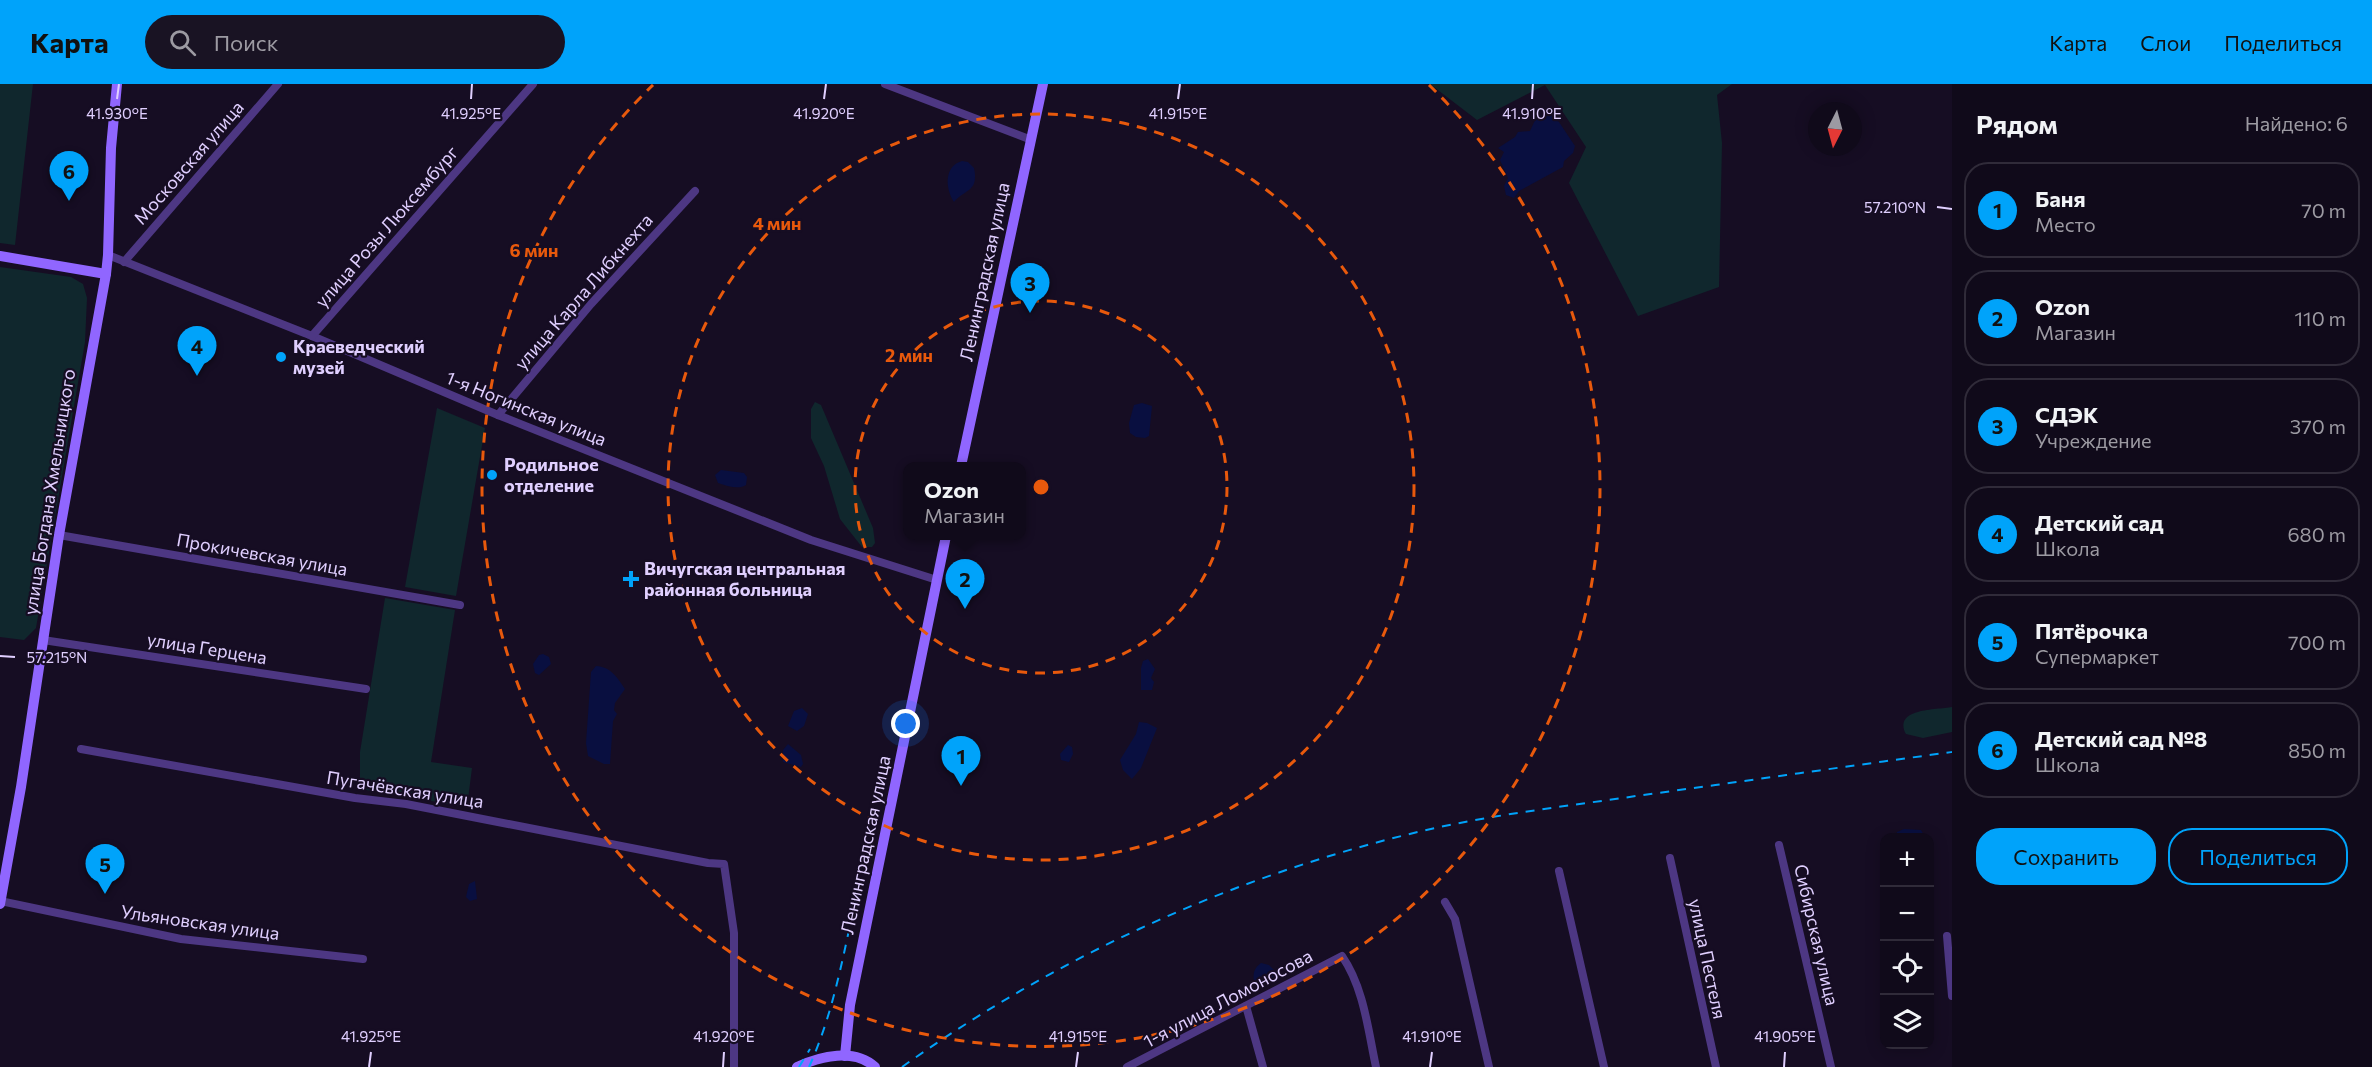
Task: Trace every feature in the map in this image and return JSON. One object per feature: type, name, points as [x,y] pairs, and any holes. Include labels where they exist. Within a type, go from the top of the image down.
[{"type":"main road","name":"улица Богдана Хмельницкого","points":[[0,902],[44,640],[59,535],[106,274],[111,148],[117,84]]},
{"type":"main road","name":"Ленинградская улица","points":[[962,462],[1042,84]]},
{"type":"main road","points":[[0,256],[106,274]]},
{"type":"main road","name":"Ленинградская улица","points":[[845,1056],[850,1005],[945,540]]},
{"type":"main road","points":[[797,1067],[812,1061],[845,1056],[866,1059],[875,1067]]},
{"type":"street","name":"Московская улица","points":[[124,262],[278,84]]},
{"type":"street","name":"улица Розы Люксембург","points":[[312,336],[533,84]]},
{"type":"street","points":[[885,84],[1029,139]]},
{"type":"street","name":"улица Карла Либкнехта","points":[[498,415],[591,304],[695,191]]},
{"type":"street","name":"1-я Ногинская улица","points":[[108,255],[811,540],[937,580]]},
{"type":"street","name":"Прокичевская улица","points":[[59,535],[460,605]]},
{"type":"street","name":"улица Герцена","points":[[44,640],[366,689]]},
{"type":"street","name":"Пугачёвская улица","points":[[81,749],[356,798],[416,806],[708,863],[724,864],[734,933],[734,1067]]},
{"type":"street","name":"Сибирская улица","points":[[1779,845],[1831,1067]]},
{"type":"street","name":"улица Пестеля","points":[[1670,858],[1716,1067]]},
{"type":"street","points":[[1559,871],[1604,1067]]},
{"type":"street","name":"Ульяновская улица","points":[[0,902],[181,939],[363,958]]},
{"type":"street","points":[[1445,902],[1455,919],[1489,1067]]},
{"type":"street","points":[[1947,936],[1952,996]]},
{"type":"street","name":"1-я улица Ломоносова","points":[[1127,1067],[1146,1063],[1246,1006],[1342,956],[1354,977],[1360,995],[1376,1067]]},
{"type":"street","points":[[1246,1006],[1263,1067]]},
{"type":"green space","points":[[0,84],[33,84],[15,245],[0,243]]},
{"type":"green space","points":[[1430,84],[1732,84],[1717,95],[1722,143],[1719,287],[1638,316],[1569,183],[1586,147],[1545,85],[1477,120]]},
{"type":"green space","points":[[0,267],[71,277],[83,284],[87,298],[85,342],[36,628],[24,640],[0,637]]},
{"type":"green space","points":[[815,402],[821,405],[873,528],[875,543],[872,547],[862,547],[840,519],[824,466],[811,438],[811,409]]},
{"type":"green space","points":[[437,408],[485,428],[456,596],[405,587]]},
{"type":"green space","points":[[385,598],[455,610],[431,762],[472,768],[467,807],[360,789],[360,752]]},
{"type":"green space","points":[[1952,707],[1952,732],[1923,738],[1906,734],[1905,719],[1911,715],[1927,710]]},
{"type":"shaded area","points":[[1548,112],[1559,122],[1575,146],[1573,153],[1564,161],[1563,167],[1519,191],[1514,198],[1506,195],[1504,186],[1508,178],[1500,160],[1504,152],[1498,148],[1515,137],[1518,132],[1530,131],[1537,116]]},
{"type":"shaded area","points":[[962,161],[968,162],[974,168],[975,182],[954,202],[948,184],[949,172]]},
{"type":"shaded area","points":[[1142,403],[1152,406],[1149,436],[1145,438],[1136,437],[1130,433],[1129,423],[1134,405]]},
{"type":"shaded area","points":[[721,470],[744,473],[747,477],[746,485],[736,487],[718,483],[715,475]]},
{"type":"shaded area","points":[[539,655],[549,657],[551,664],[539,675],[535,673],[533,664]]},
{"type":"shaded area","points":[[1148,659],[1155,669],[1151,678],[1154,682],[1152,690],[1141,690],[1141,668],[1143,661]]},
{"type":"shaded area","points":[[596,666],[610,671],[625,689],[615,703],[614,710],[617,714],[613,721],[610,764],[604,764],[588,756],[586,743],[591,672]]},
{"type":"shaded area","points":[[802,708],[808,714],[804,726],[797,731],[788,726],[794,711]]},
{"type":"shaded area","points":[[1139,722],[1157,728],[1141,768],[1132,779],[1123,770],[1120,760],[1136,734]]},
{"type":"shaded area","points":[[788,744],[801,755],[803,764],[801,767],[783,762],[783,750]]},
{"type":"shaded area","points":[[1068,745],[1072,747],[1073,754],[1069,762],[1061,760],[1060,754]]},
{"type":"shaded area","points":[[1904,829],[1921,830],[1923,833],[1897,833]]},
{"type":"shaded area","points":[[475,881],[477,899],[470,901],[466,897],[469,884]]},
{"type":"shaded area","points":[[1261,963],[1269,965],[1278,974],[1260,986],[1254,984],[1254,975],[1256,967]]},
{"type":"railway","points":[[902,1067],[1023,989],[1086,955],[1216,896],[1352,849],[1422,831],[1504,815],[1952,752]]},
{"type":"railway","points":[[809,1067],[828,1017],[849,930]]},
{"type":"railway","points":[[799,1067],[810,1049]]},
{"type":"place","name":"Детский сад №8","points":[[69,201]]},
{"type":"place","name":"СДЭК","points":[[1030,313]]},
{"type":"place","name":"Краеведческий музей","points":[[281,357]]},
{"type":"place","name":"Детский сад","points":[[197,376]]},
{"type":"place","name":"Родильное отделение","points":[[492,475]]},
{"type":"place","name":"Вичугская центральная районная больница","points":[[631,579]]},
{"type":"place","name":"Ozon","points":[[965,609]]},
{"type":"place","name":"Баня","points":[[961,786]]},
{"type":"place","name":"Пятёрочка","points":[[105,894]]}]
